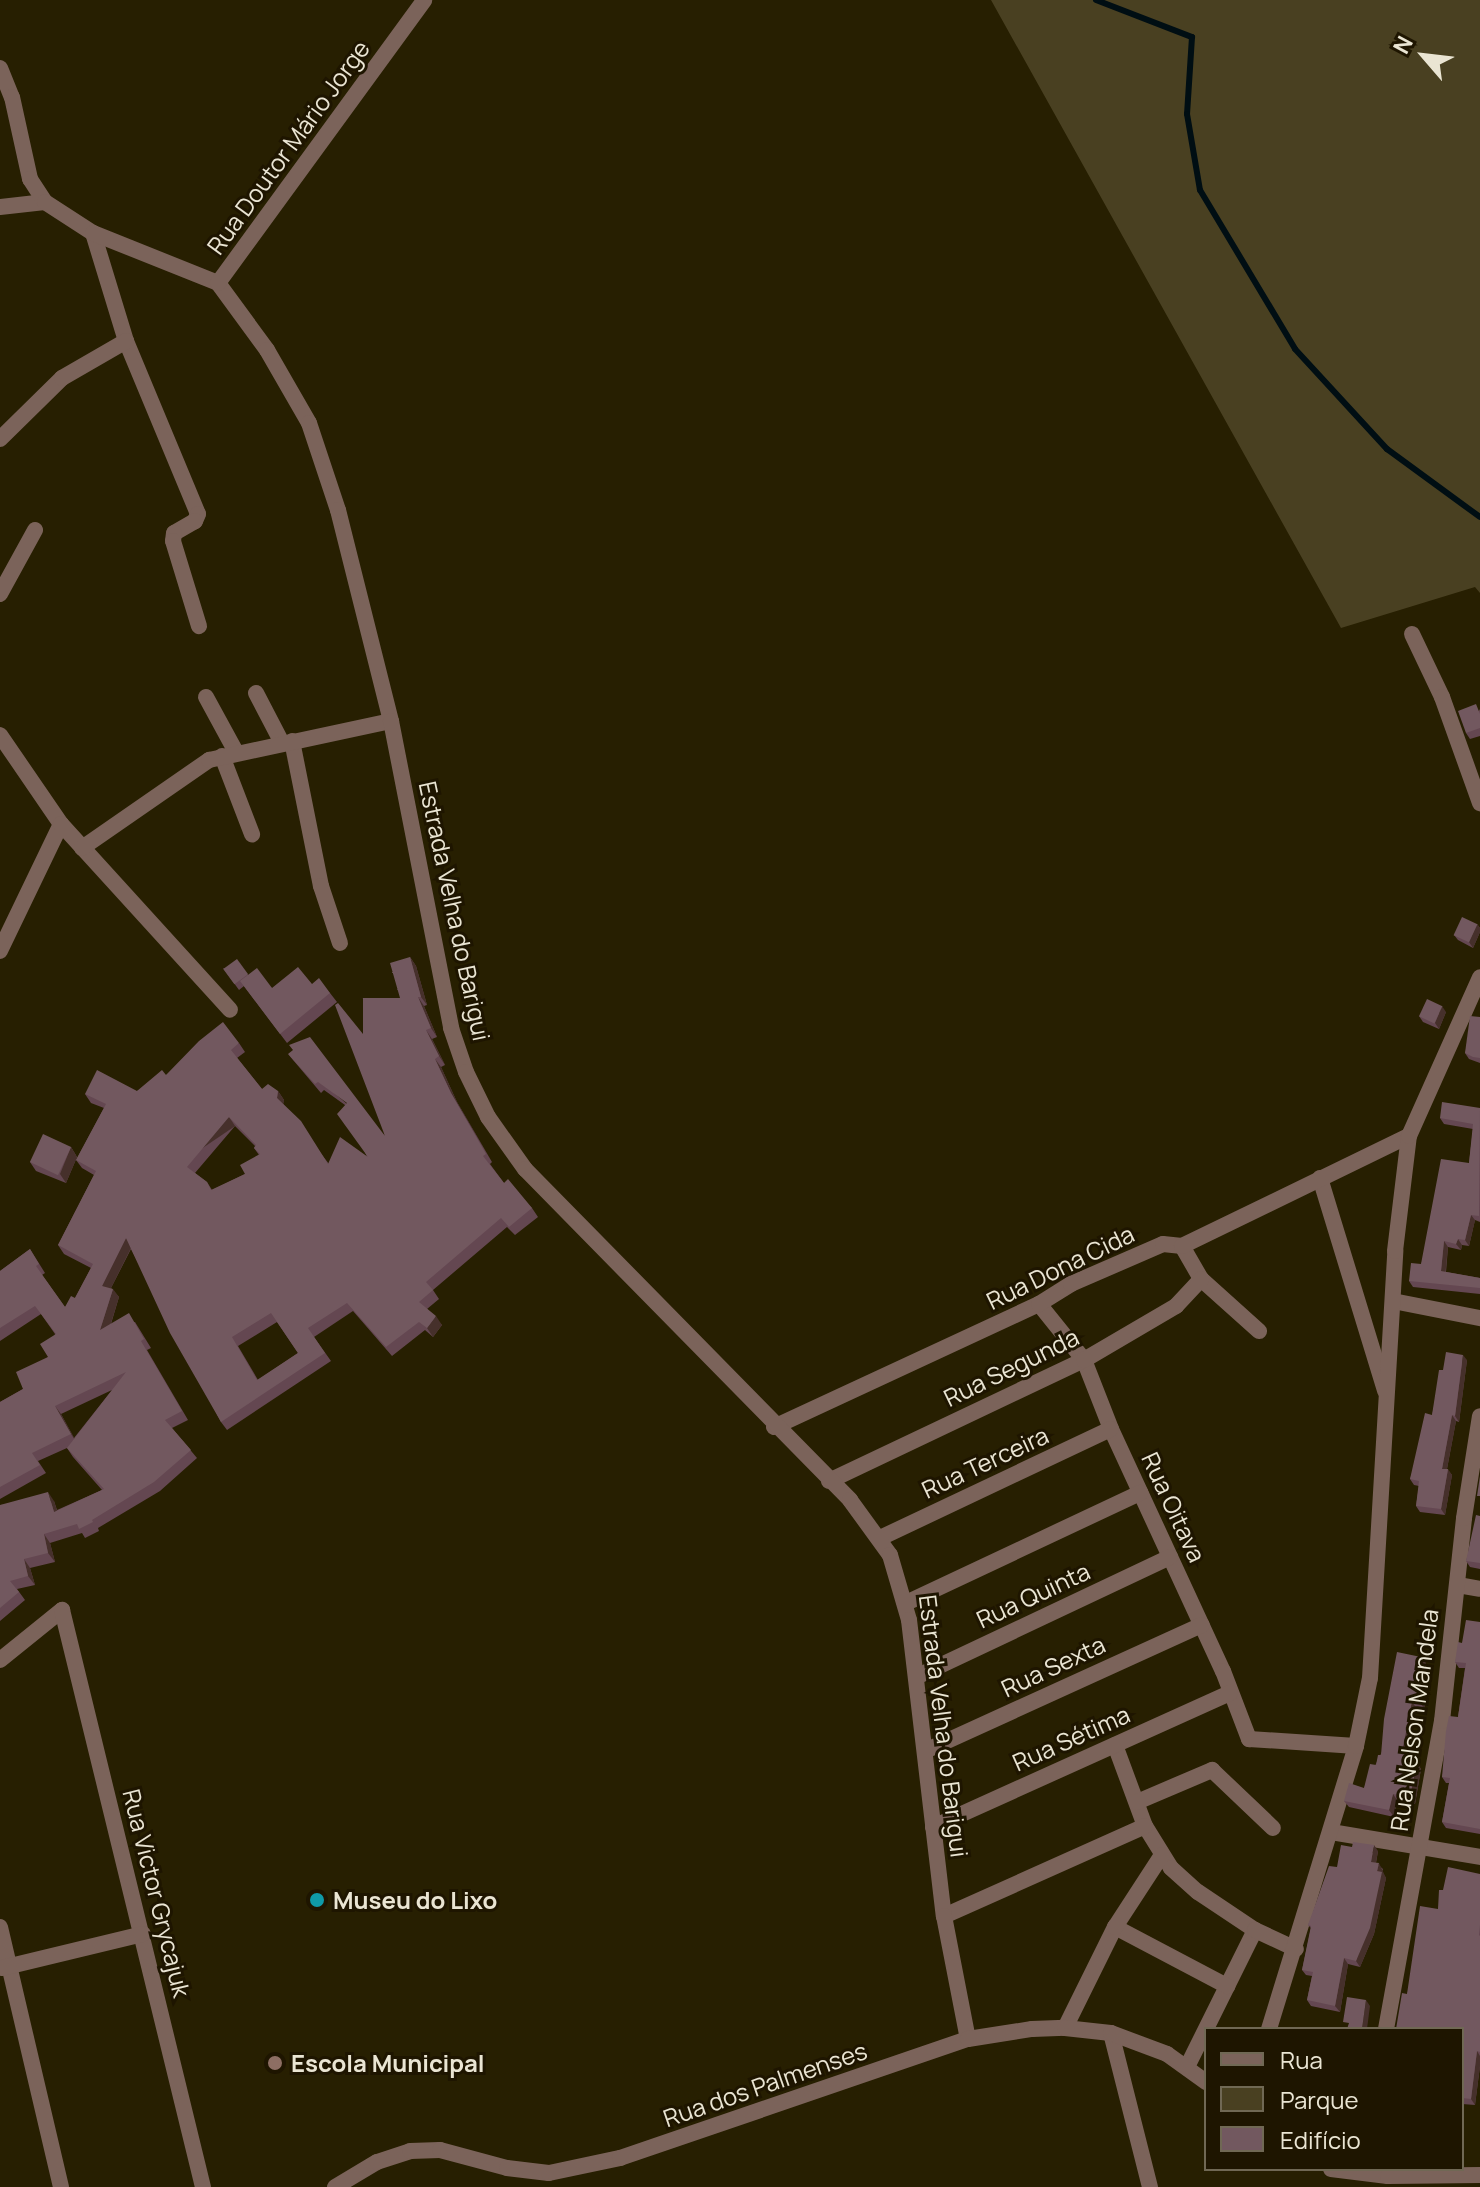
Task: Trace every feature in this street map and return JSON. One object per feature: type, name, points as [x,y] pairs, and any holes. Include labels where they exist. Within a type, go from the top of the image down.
[{"type":"street","name":"Rua Doutor Mário Jorge","points":[[218,283],[424,0]]},
{"type":"street","points":[[0,68],[12,97],[30,179],[45,202],[93,233],[218,283]]},
{"type":"street","points":[[2,208],[45,202]]},
{"type":"street","points":[[93,233],[126,341],[198,514],[195,521],[174,533],[173,541],[199,626]]},
{"type":"street","name":"Estrada Velha do Barigui","points":[[218,283],[290,387],[320,451],[391,721],[451,1028],[466,1072],[488,1117],[539,1185],[829,1481],[880,1538],[906,1603],[944,1916],[968,2039]]},
{"type":"street","points":[[0,439],[62,378],[126,341]]},
{"type":"street","points":[[0,594],[35,530]]},
{"type":"street","points":[[1412,634],[1442,697],[1480,803]]},
{"type":"street","points":[[256,693],[287,742],[321,886],[340,943]]},
{"type":"street","points":[[206,697],[229,754],[252,834]]},
{"type":"street","points":[[82,848],[197,767],[229,754],[391,721]]},
{"type":"street","points":[[2,744],[61,824],[230,1010]]},
{"type":"street","points":[[0,951],[61,824]]},
{"type":"street","points":[[1270,2027],[1365,1715],[1373,1648],[1399,1209],[1409,1136],[1480,977]]},
{"type":"street","name":"Rua Dona Cida","points":[[774,1427],[1039,1304],[1071,1284],[1163,1244],[1182,1246],[1409,1136]]},
{"type":"street","points":[[1320,1178],[1389,1401]]},
{"type":"street","points":[[1182,1246],[1201,1279],[1259,1331]]},
{"type":"street","name":"Rua Segunda","points":[[829,1481],[1084,1360],[1176,1306],[1201,1279]]},
{"type":"street","points":[[1393,1301],[1480,1318]]},
{"type":"street","name":"Rua Oitava","points":[[1039,1304],[1084,1360],[1111,1429],[1202,1625],[1249,1739],[1356,1746]]},
{"type":"street","name":"Rua Nelson Mandela","points":[[1386,2027],[1442,1721],[1480,1416]]},
{"type":"street","name":"Rua Terceira","points":[[880,1538],[1111,1429]]},
{"type":"street","points":[[906,1603],[1140,1493]]},
{"type":"street","name":"Rua Quinta","points":[[916,1677],[1170,1557]]},
{"type":"street","points":[[1458,1585],[1480,1589]]},
{"type":"street","name":"Rua Victor Grycajuk","points":[[0,1660],[62,1610],[203,2187]]},
{"type":"street","name":"Rua Sexta","points":[[925,1751],[1202,1625]]},
{"type":"street","name":"Rua Sétima","points":[[933,1827],[1230,1693]]},
{"type":"street","points":[[1115,1745],[1145,1826],[1162,1855],[1183,1881],[1255,1930],[1296,1949]]},
{"type":"street","points":[[1137,1802],[1212,1770],[1273,1828]]},
{"type":"street","points":[[944,1916],[1145,1826]]},
{"type":"street","points":[[1331,1832],[1480,1857]]},
{"type":"street","points":[[1065,2028],[1115,1927],[1162,1855]]},
{"type":"street","points":[[0,1927],[5,1967],[61,2187]]},
{"type":"street","points":[[1115,1927],[1227,1986]]},
{"type":"street","points":[[1207,2027],[1255,1930]]},
{"type":"street","points":[[5,1967],[143,1934]]},
{"type":"street","name":"Rua dos Palmenses","points":[[335,2187],[377,2162],[410,2151],[440,2150],[507,2168],[549,2173],[620,2158],[968,2039],[1065,2028],[1111,2033],[1149,2045],[1204,2080]]},
{"type":"street","points":[[1111,2033],[1150,2187]]},
{"type":"street","points":[[1187,2067],[1204,2033]]},
{"type":"street","points":[[1360,2172],[1480,2175]]},
{"type":"green space","points":[[991,0],[1480,0],[1480,593],[1475,587],[1341,628]]},
{"type":"building","points":[[1476,704],[1480,728],[1466,733],[1458,711]]},
{"type":"building","points":[[1462,917],[1477,924],[1469,942],[1454,935]]},
{"type":"building","points":[[410,957],[421,997],[418,997],[431,1028],[426,1030],[439,1056],[435,1059],[451,1093],[486,1154],[483,1156],[504,1183],[508,1179],[532,1208],[509,1227],[501,1218],[426,1282],[433,1290],[419,1302],[436,1316],[427,1328],[419,1322],[386,1347],[347,1303],[308,1328],[325,1353],[221,1422],[170,1333],[126,1238],[102,1286],[113,1289],[100,1330],[129,1313],[144,1339],[141,1341],[182,1411],[165,1420],[191,1450],[154,1482],[93,1522],[79,1529],[77,1524],[44,1534],[48,1553],[24,1559],[28,1576],[10,1581],[19,1592],[0,1608],[0,1505],[48,1492],[54,1512],[104,1489],[67,1448],[126,1372],[55,1406],[71,1434],[32,1453],[40,1465],[0,1487],[0,1402],[23,1389],[16,1372],[48,1357],[40,1344],[56,1334],[35,1306],[0,1328],[0,1271],[30,1249],[39,1264],[36,1266],[65,1307],[71,1296],[75,1298],[93,1264],[58,1245],[96,1171],[76,1160],[106,1104],[85,1094],[97,1070],[137,1091],[162,1070],[166,1075],[199,1041],[223,1022],[239,1043],[231,1050],[262,1089],[268,1084],[278,1091],[277,1098],[301,1121],[328,1164],[340,1137],[368,1157],[337,1114],[347,1103],[318,1082],[315,1084],[288,1054],[293,1050],[289,1045],[310,1037],[385,1136],[335,1005],[338,1003],[363,1034],[363,998],[400,998],[390,963]],"holes":[[[229,1117],[256,1145],[254,1148],[260,1154],[240,1165],[245,1174],[211,1190],[207,1182],[187,1167]],[[271,1313],[298,1353],[257,1380],[232,1337]]]},
{"type":"building","points":[[237,959],[248,974],[234,984],[223,969]]},
{"type":"building","points":[[298,967],[312,984],[319,978],[330,993],[280,1034],[240,981],[257,968],[272,988]]},
{"type":"building","points":[[1427,999],[1442,1006],[1434,1023],[1419,1016]]},
{"type":"building","points":[[1470,1016],[1480,1017],[1480,1058],[1465,1053]]},
{"type":"building","points":[[1442,1102],[1480,1108],[1479,1216],[1471,1215],[1465,1240],[1458,1239],[1456,1244],[1444,1241],[1441,1271],[1480,1278],[1480,1288],[1409,1281],[1411,1263],[1421,1264],[1441,1159],[1469,1163],[1473,1124],[1440,1118]]},
{"type":"building","points":[[43,1134],[71,1147],[58,1175],[30,1162]]},
{"type":"building","points":[[1446,1352],[1463,1355],[1455,1416],[1452,1415],[1442,1469],[1448,1469],[1441,1509],[1416,1506],[1419,1481],[1410,1479],[1425,1413],[1432,1415],[1439,1370],[1443,1370]]},
{"type":"building","points":[[1476,1515],[1480,1516],[1480,1563],[1466,1561]]},
{"type":"building","points":[[1466,1620],[1480,1622],[1480,1829],[1442,1822],[1450,1778],[1442,1777],[1446,1731],[1449,1716],[1458,1717],[1466,1663],[1455,1662]]},
{"type":"building","points":[[1397,1652],[1421,1657],[1417,1678],[1423,1679],[1420,1702],[1412,1701],[1403,1747],[1414,1749],[1411,1762],[1417,1763],[1410,1797],[1393,1794],[1389,1810],[1344,1801],[1349,1783],[1364,1788],[1370,1764],[1376,1765],[1378,1755],[1381,1755],[1384,1719]]},
{"type":"building","points":[[1353,1842],[1374,1845],[1371,1862],[1379,1863],[1377,1871],[1382,1872],[1370,1928],[1356,1961],[1344,1958],[1335,2006],[1307,2000],[1313,1972],[1302,1970],[1311,1926],[1308,1925],[1329,1866],[1337,1867],[1341,1845],[1352,1847]]},
{"type":"building","points":[[1448,1867],[1480,1874],[1480,2052],[1477,2051],[1471,2099],[1464,2098],[1464,2027],[1396,2027],[1402,1993],[1407,1994],[1420,1906],[1438,1909],[1439,1890],[1443,1890]]},
{"type":"building","points":[[1347,1997],[1366,2000],[1362,2027],[1348,2027],[1349,2023],[1343,2022]]},
{"type":"waterway","points":[[1096,0],[1192,37],[1187,114],[1200,190],[1295,349],[1387,449],[1480,517]]},
{"type":"place","name":"Museu do Lixo","points":[[317,1900]]},
{"type":"place","name":"Escola Municipal","points":[[275,2063]]}]
